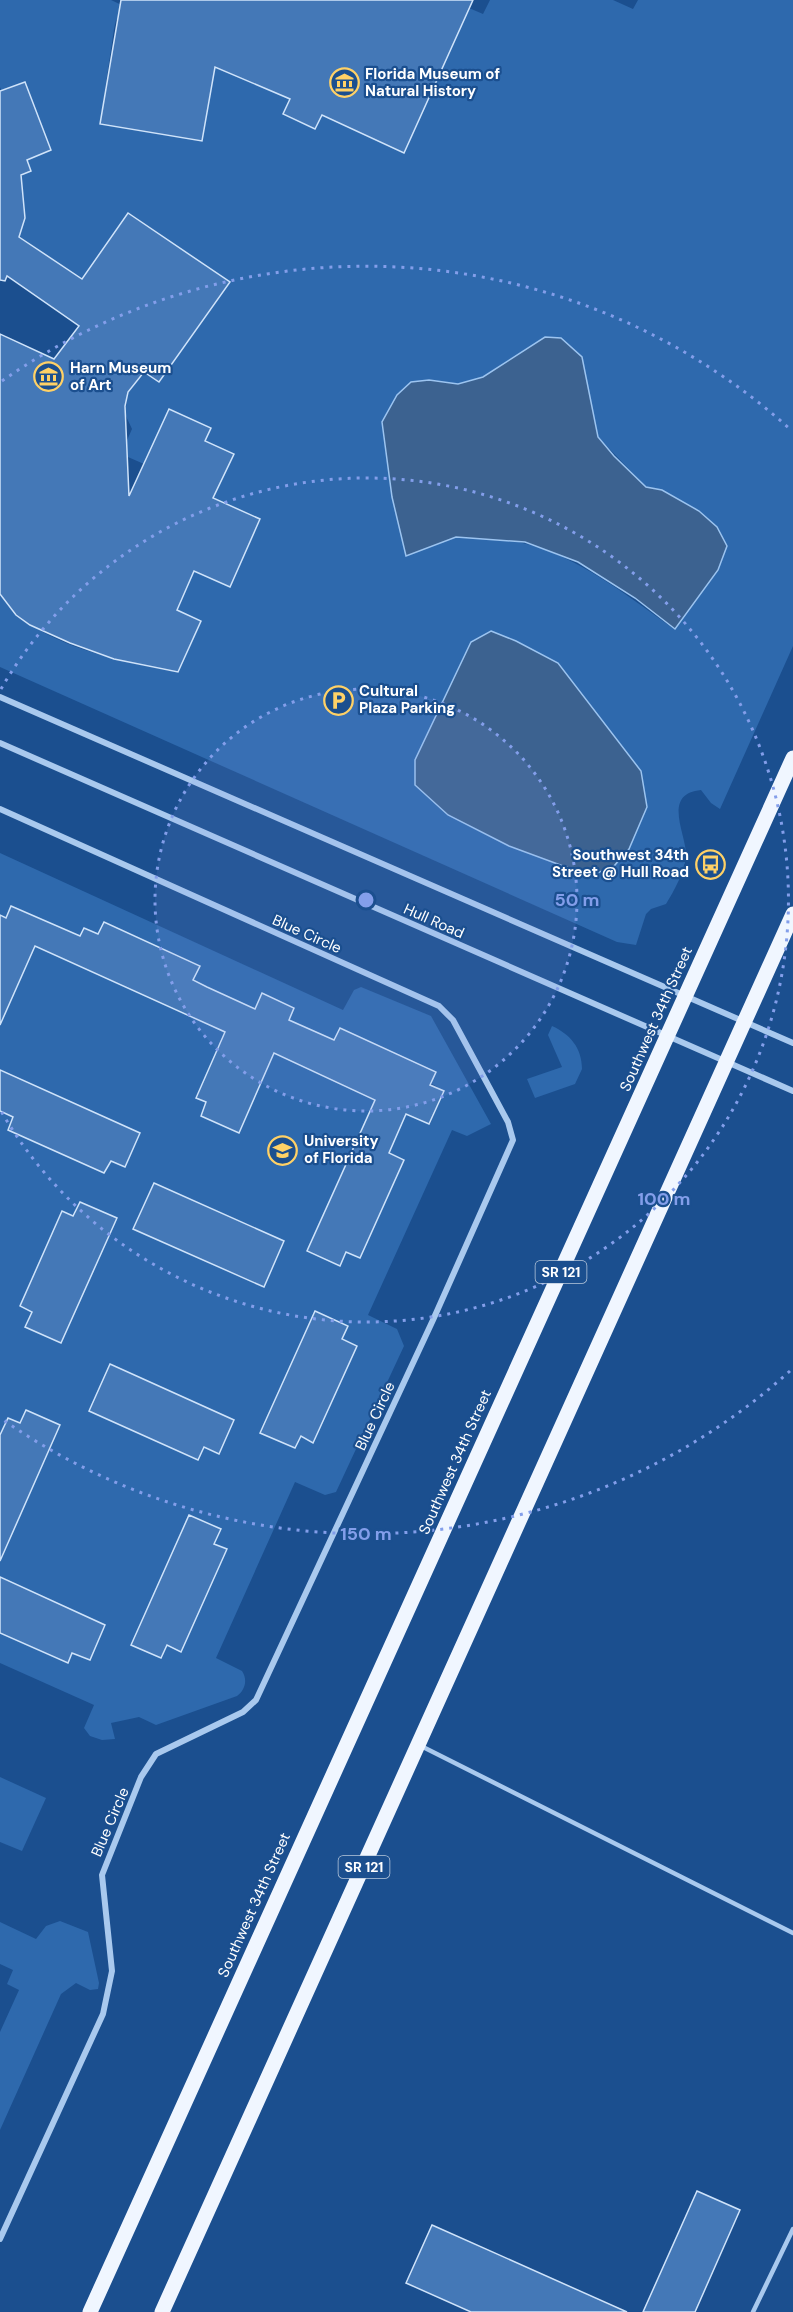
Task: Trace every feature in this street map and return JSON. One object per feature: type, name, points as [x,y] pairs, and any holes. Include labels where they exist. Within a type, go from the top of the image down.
[{"type":"main road","name":"Southwest 34th Street","points":[[90,2312],[793,758]]},
{"type":"main road","name":"SR 121","points":[[162,2312],[793,914]]},
{"type":"street","name":"Hull Road","points":[[0,697],[185,780],[793,1043]]},
{"type":"street","name":"Hull Road","points":[[0,743],[667,1038],[793,1091]]},
{"type":"street","name":"Blue Circle","points":[[0,809],[439,1006],[453,1020],[508,1122],[513,1140],[433,1320],[256,1700],[243,1712],[156,1754],[141,1777],[102,1875],[112,1971],[103,2014],[0,2239]]},
{"type":"lane","points":[[419,1745],[793,1933]]},
{"type":"lane","points":[[753,2312],[793,2229]]},
{"type":"shaded area","points":[[0,0],[111,0],[128,8],[122,20],[116,20],[100,124],[202,141],[215,67],[290,99],[284,114],[315,129],[322,115],[469,8],[483,14],[490,0],[613,0],[633,9],[638,0],[793,0],[793,646],[720,809],[711,803],[701,790],[689,793],[682,799],[679,817],[686,856],[684,868],[666,904],[651,909],[646,914],[636,945],[617,942],[0,667],[0,594],[14,611],[32,626],[55,638],[106,656],[178,672],[201,622],[177,610],[194,571],[230,586],[260,520],[213,498],[233,454],[205,441],[211,428],[169,409],[144,464],[121,454],[132,429],[125,414],[128,391],[230,282],[129,213],[82,279],[19,237],[24,207],[19,177],[31,171],[0,87]],"holes":[[[545,337],[561,338],[582,357],[598,437],[646,487],[662,490],[718,570],[674,629],[599,577],[548,551],[520,542],[458,537],[439,542],[406,556],[392,497],[382,422],[429,380],[458,384],[483,377]],[[558,663],[641,771],[646,807],[509,846],[448,815],[415,785]]]},
{"type":"shaded area","points":[[545,337],[561,338],[582,357],[598,437],[614,456],[646,487],[662,490],[699,511],[717,527],[727,546],[718,570],[675,629],[635,598],[578,562],[525,542],[456,537],[406,556],[392,497],[382,422],[397,395],[411,382],[429,380],[458,384],[483,377]]},
{"type":"shaded area","points":[[491,631],[558,663],[641,771],[647,807],[629,849],[614,866],[590,876],[509,846],[448,815],[415,785],[415,760],[471,642]]},
{"type":"shaded area","points":[[0,853],[343,1010],[354,990],[361,987],[431,1016],[491,1124],[467,1136],[452,1130],[368,1315],[397,1329],[404,1346],[336,1492],[325,1495],[295,1482],[216,1658],[242,1671],[245,1685],[242,1691],[237,1696],[156,1725],[139,1717],[111,1723],[115,1739],[102,1740],[90,1736],[84,1728],[94,1705],[0,1663],[0,1633],[67,1663],[72,1653],[90,1660],[105,1625],[0,1577],[0,1548],[5,1549],[60,1425],[26,1410],[20,1423],[8,1418],[0,1435],[0,1025],[46,921],[12,906],[6,918],[0,915]],"holes":[[[104,922],[199,965],[193,980],[208,987],[194,1017],[69,961],[84,928],[98,934]],[[262,993],[294,1008],[238,1133],[201,1116],[206,1102],[196,1097],[239,1002],[255,1009]],[[340,1029],[444,1091],[430,1124],[305,1068],[320,1034],[334,1040]],[[14,1081],[140,1133],[125,1167],[111,1161],[104,1173],[8,1130],[13,1117],[1,1111]],[[363,1126],[394,1140],[389,1153],[404,1160],[360,1258],[346,1252],[340,1266],[307,1251]],[[163,1187],[271,1235],[279,1253],[264,1287],[133,1229],[149,1193]],[[80,1202],[116,1218],[61,1343],[25,1327],[32,1312],[20,1306],[62,1211],[73,1216]],[[348,1326],[342,1339],[357,1346],[313,1442],[301,1436],[295,1448],[260,1433],[308,1327]],[[110,1365],[234,1420],[219,1453],[204,1447],[198,1460],[104,1417]],[[190,1515],[221,1529],[214,1544],[227,1549],[181,1651],[167,1645],[161,1658],[131,1645]]]},
{"type":"shaded area","points":[[552,1026],[574,1043],[580,1055],[582,1069],[575,1084],[535,1098],[527,1079],[562,1067],[548,1035]]},
{"type":"shaded area","points":[[0,1777],[46,1798],[22,1851],[0,1842]]},
{"type":"shaded area","points":[[60,1921],[88,1932],[99,1983],[98,1989],[90,1990],[76,1983],[61,1994],[0,2130],[0,2032],[19,1990],[7,1984],[13,1970],[0,1964],[0,1922],[36,1939],[46,1926]]},
{"type":"building","name":"Florida Museum of Natural History","points":[[121,0],[473,0],[404,153],[322,115],[315,129],[283,114],[290,99],[215,67],[202,141],[100,124]]},
{"type":"building","name":"Harn Museum of Art","points":[[25,82],[51,150],[27,160],[31,171],[21,175],[25,218],[19,237],[82,279],[128,213],[230,282],[159,382],[144,372],[128,392],[125,406],[129,496],[169,409],[211,428],[205,441],[234,454],[213,498],[260,519],[230,587],[194,571],[177,610],[201,621],[178,672],[114,659],[70,643],[30,625],[16,615],[0,594],[0,334],[54,359],[79,326],[7,276],[5,281],[0,280],[0,91]]},
{"type":"building","points":[[11,906],[80,936],[84,928],[98,934],[104,922],[200,966],[193,980],[255,1009],[262,993],[294,1008],[289,1020],[334,1040],[340,1028],[436,1072],[430,1085],[444,1091],[429,1124],[406,1114],[389,1153],[404,1160],[360,1258],[346,1252],[340,1266],[307,1251],[375,1100],[274,1053],[239,1133],[201,1116],[206,1102],[196,1098],[225,1032],[35,946],[0,1025],[0,915],[6,918]]},
{"type":"building","points":[[0,1070],[140,1133],[125,1167],[111,1161],[104,1173],[8,1130],[13,1117],[0,1111]]},
{"type":"building","points":[[154,1183],[284,1241],[264,1287],[133,1229]]},
{"type":"building","points":[[80,1202],[117,1218],[61,1343],[25,1327],[32,1312],[20,1306],[62,1211],[73,1216]]},
{"type":"building","points":[[315,1311],[348,1326],[342,1339],[357,1346],[313,1443],[301,1436],[295,1448],[260,1433]]},
{"type":"building","points":[[110,1364],[234,1420],[219,1454],[204,1447],[198,1460],[89,1411]]},
{"type":"building","points":[[26,1410],[60,1425],[0,1561],[0,1435],[8,1418],[20,1423]]},
{"type":"building","points":[[189,1515],[221,1529],[214,1544],[227,1549],[181,1652],[167,1645],[161,1658],[131,1645]]},
{"type":"building","points":[[0,1577],[105,1625],[90,1660],[72,1653],[68,1663],[0,1633]]},
{"type":"building","points":[[697,2191],[740,2210],[695,2312],[643,2312]]},
{"type":"building","points":[[432,2225],[627,2312],[471,2312],[406,2283]]},
{"type":"place","name":"Florida Museum of Natural History","points":[[344,83]]},
{"type":"place","name":"Harn Museum of Art","points":[[49,377]]},
{"type":"place","name":"Cultural Plaza Parking","points":[[338,700]]},
{"type":"place","name":"Southwest 34th Street @ Hull Road","points":[[710,864]]},
{"type":"place","name":"University of Florida","points":[[283,1150]]}]
